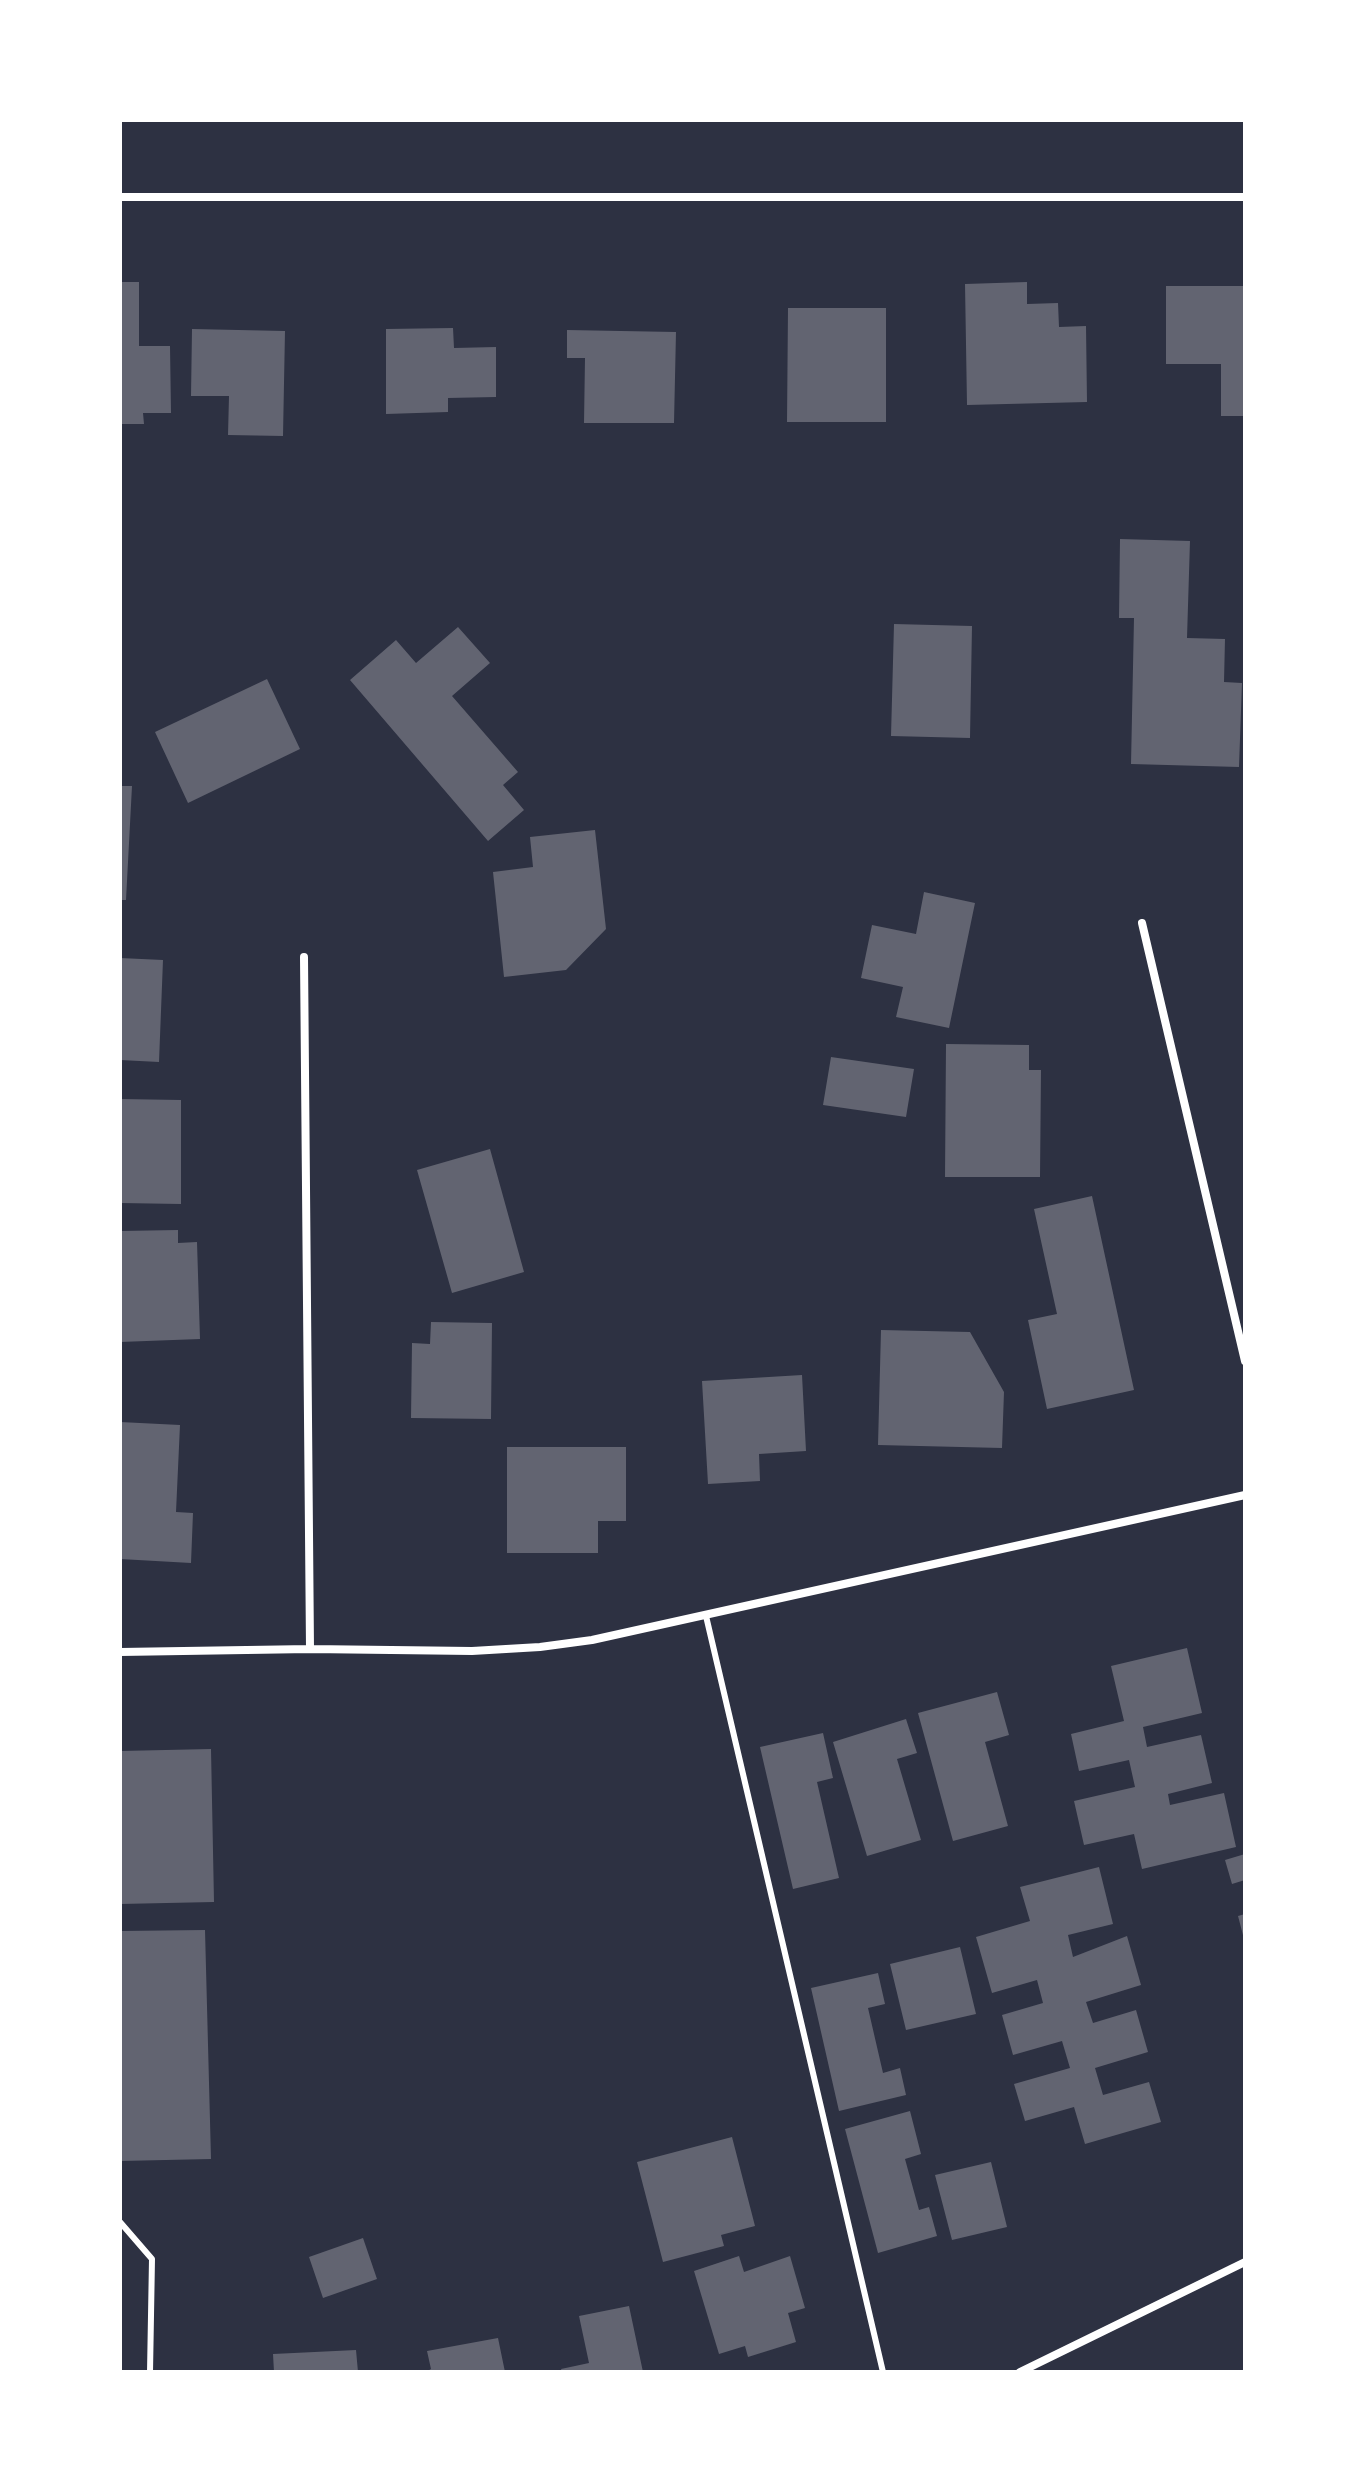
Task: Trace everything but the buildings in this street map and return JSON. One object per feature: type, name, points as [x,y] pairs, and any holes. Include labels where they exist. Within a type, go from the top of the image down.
[{"type":"street","points":[[120,197],[1245,197]]},
{"type":"street","points":[[1142,923],[1245,1361]]},
{"type":"street","points":[[304,957],[310,1649]]},
{"type":"street","points":[[120,1652],[310,1649],[472,1651],[592,1640],[1245,1495]]},
{"type":"street","points":[[1020,2372],[1245,2262]]},
{"type":"lane","points":[[706,1616],[883,2372]]},
{"type":"lane","points":[[120,2222],[152,2259],[150,2372]]}]
